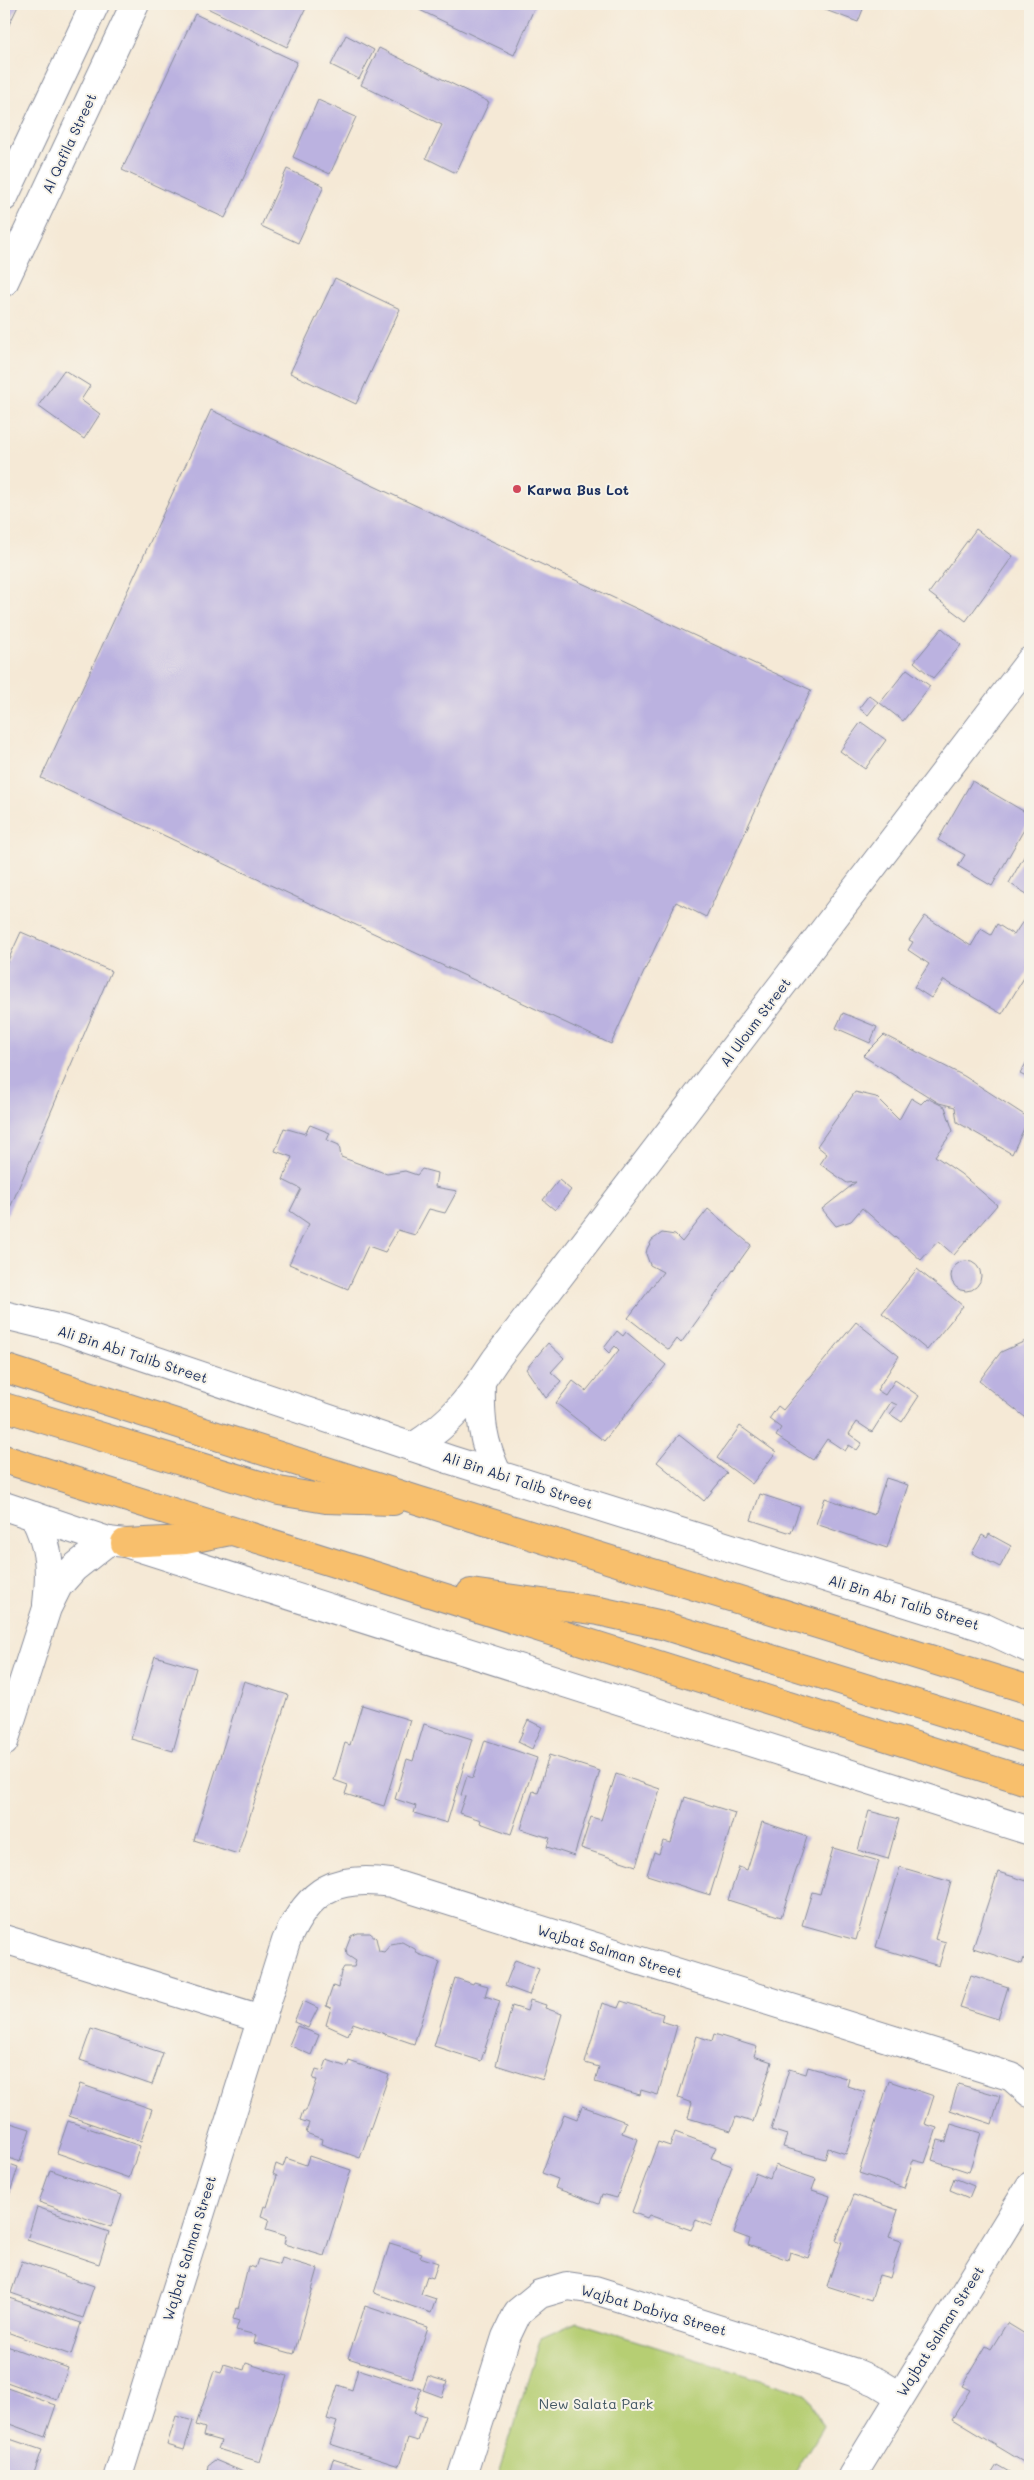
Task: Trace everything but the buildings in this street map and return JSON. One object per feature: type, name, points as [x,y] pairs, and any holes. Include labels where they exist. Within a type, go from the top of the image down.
[{"type":"main road","points":[[4,1368],[417,1500],[1030,1690]]},
{"type":"main road","points":[[4,1407],[279,1492],[326,1499],[377,1502],[417,1500]]},
{"type":"main road","points":[[4,1459],[1030,1782]]},
{"type":"main road","points":[[117,1542],[185,1540],[231,1530]]},
{"type":"main road","points":[[400,1584],[541,1602],[662,1625],[1030,1739]]},
{"type":"street","points":[[4,197],[95,4]]},
{"type":"street","name":"Al Qafila Street","points":[[4,282],[135,4]]},
{"type":"street","name":"Al Uloum Street","points":[[413,1446],[452,1419],[1030,661]]},
{"type":"street","name":"Ali Bin Abi Talib Street","points":[[4,1315],[62,1329],[498,1475],[983,1627],[1030,1649]]},
{"type":"street","points":[[481,1382],[482,1430],[488,1453],[498,1475]]},
{"type":"street","points":[[4,1506],[1030,1831]]},
{"type":"street","points":[[34,1516],[44,1536],[50,1558],[47,1608]]},
{"type":"street","points":[[4,1742],[47,1608],[58,1586],[74,1568],[117,1542]]},
{"type":"street","name":"Wajbat Salman Street","points":[[118,2476],[286,1941],[296,1917],[315,1897],[338,1884],[365,1879],[401,1886],[1012,2077],[1030,2093]]},
{"type":"street","points":[[4,1939],[261,2020]]},
{"type":"street","name":"Wajbat Salman Street","points":[[852,2476],[1030,2186]]},
{"type":"street","name":"Wajbat Dabiya Street","points":[[462,2476],[506,2338],[518,2312],[540,2294],[567,2286],[595,2290],[853,2372],[877,2382],[900,2396]]},
{"type":"green space","name":"New Salata Park","points":[[577,2322],[806,2394],[823,2426],[793,2476],[498,2476],[541,2338]]},
{"type":"place","name":"Karwa Bus Lot","points":[[517,489]]}]
